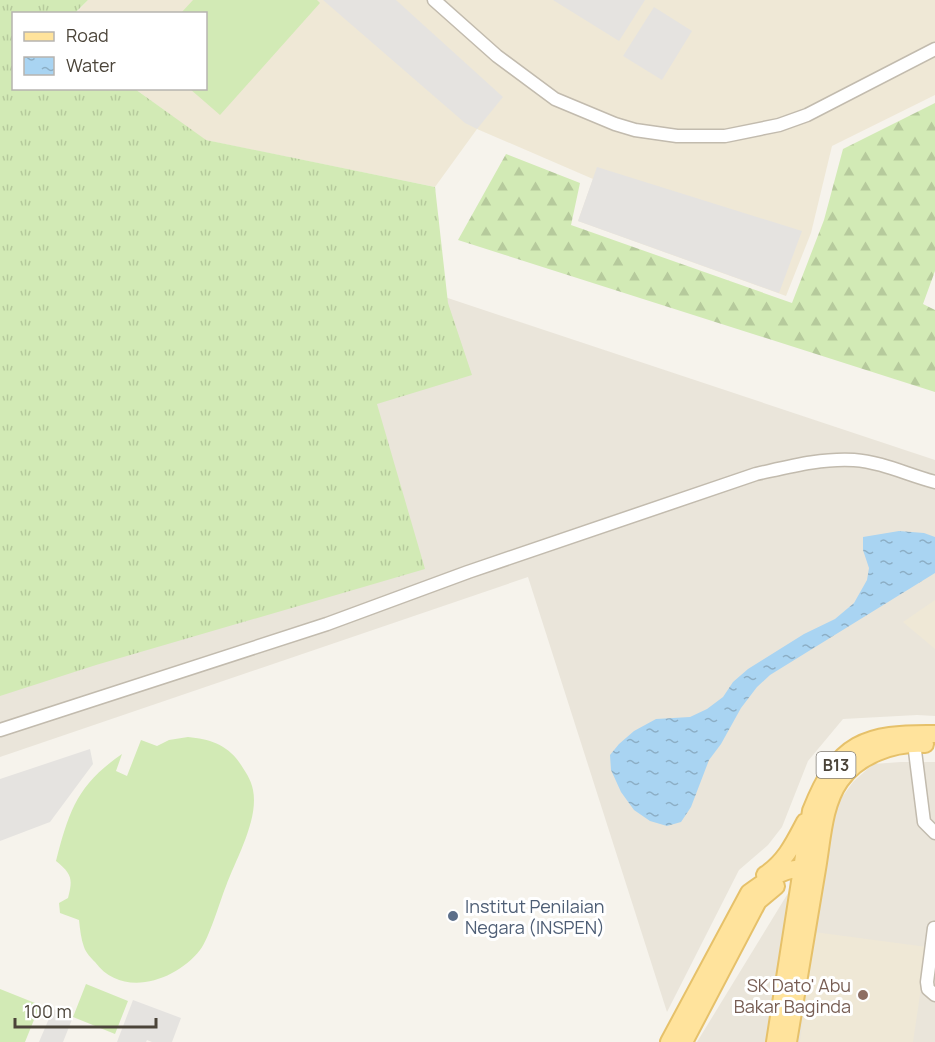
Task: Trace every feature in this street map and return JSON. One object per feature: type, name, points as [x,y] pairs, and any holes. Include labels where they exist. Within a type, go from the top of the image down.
[{"type":"main road","name":"B13","points":[[809,874],[811,811],[830,771],[848,752],[860,744],[897,734],[935,734]]},
{"type":"main road","name":"B13","points":[[776,1042],[809,874],[831,796],[840,780],[855,764],[870,755],[887,748],[914,743],[935,744]]},
{"type":"main road","points":[[669,1042],[749,893],[759,879],[777,867],[784,858],[811,811]]},
{"type":"main road","points":[[749,893],[770,877],[809,874]]},
{"type":"main road","points":[[684,1042],[758,902],[773,888],[809,874]]},
{"type":"main road","points":[[773,888],[781,891],[803,909]]},
{"type":"main road","name":"B13","points":[[788,1042],[803,909]]},
{"type":"street","points":[[434,0],[497,56],[555,99],[615,124],[635,130],[677,136],[725,136],[788,122],[807,115],[935,49]]},
{"type":"street","points":[[0,730],[327,624],[468,572],[756,474],[822,462],[855,460],[889,467],[932,482]]},
{"type":"street","points":[[914,743],[924,822],[935,832]]},
{"type":"street","points":[[934,928],[927,982],[928,990],[935,995]]},
{"type":"shaded area","points":[[88,0],[935,0],[935,95],[832,146],[811,233],[786,296],[578,221],[593,179],[477,129],[435,187],[205,140],[136,90],[207,90],[207,12],[77,12]]},
{"type":"shaded area","points":[[323,0],[396,0],[503,97],[477,129],[465,123]]},
{"type":"shaded area","points":[[553,0],[645,0],[619,41]]},
{"type":"shaded area","points":[[654,7],[692,31],[662,80],[623,56]]},
{"type":"shaded area","points":[[0,149],[935,460],[935,716],[843,719],[808,761],[782,827],[768,845],[739,870],[667,1012],[528,577],[0,757]]},
{"type":"shaded area","points":[[597,167],[802,231],[779,293],[578,221]]},
{"type":"shaded area","points":[[935,600],[935,649],[903,622]]},
{"type":"shaded area","points":[[90,749],[93,764],[50,822],[0,841],[0,779]]},
{"type":"shaded area","points":[[935,762],[935,1042],[697,1042],[834,818],[840,800],[853,782],[873,764]]},
{"type":"shaded area","name":"SK Dato' Abu Bakar Baginda","points":[[814,932],[927,947],[913,1042],[800,1042]]},
{"type":"shaded area","points":[[133,1000],[181,1018],[172,1042],[147,1040],[146,1042],[117,1042]]},
{"type":"shaded area","points":[[53,1009],[73,1017],[63,1042],[39,1042]]},
{"type":"green space","points":[[0,0],[88,0],[76,12],[12,12],[12,90],[136,90],[206,140],[435,187],[448,303],[472,375],[377,404],[425,569],[96,665],[0,696]]},
{"type":"green space","points":[[193,0],[317,0],[320,3],[220,115],[191,90],[207,90],[207,12],[182,12]]},
{"type":"green space","points":[[935,103],[935,271],[923,304],[935,310],[935,392],[458,240],[506,154],[580,183],[571,225],[792,303],[824,220],[843,149]]},
{"type":"green space","points":[[188,737],[203,739],[223,747],[239,762],[253,790],[253,813],[250,826],[211,929],[200,950],[190,961],[163,977],[149,982],[134,983],[119,980],[106,973],[87,953],[82,941],[79,920],[60,913],[59,903],[68,898],[71,881],[68,873],[56,861],[65,828],[85,788],[107,765],[122,754],[116,771],[127,776],[141,740],[157,746],[169,740]]},
{"type":"green space","points":[[86,984],[128,1001],[115,1034],[73,1017]]},
{"type":"green space","points":[[0,989],[40,1005],[25,1042],[0,1042]]},
{"type":"water","points":[[899,531],[924,533],[935,537],[935,573],[770,675],[757,687],[741,708],[721,744],[709,760],[691,807],[681,822],[667,826],[650,821],[634,810],[621,792],[611,770],[610,755],[619,744],[634,731],[656,719],[690,717],[707,709],[723,697],[733,682],[748,669],[804,634],[835,619],[854,603],[867,580],[869,568],[863,550],[863,537]]},
{"type":"place","name":"Institut Penilaian Negara (INSPEN)","points":[[453,916]]},
{"type":"place","name":"SK Dato' Abu Bakar Baginda","points":[[863,995]]}]
